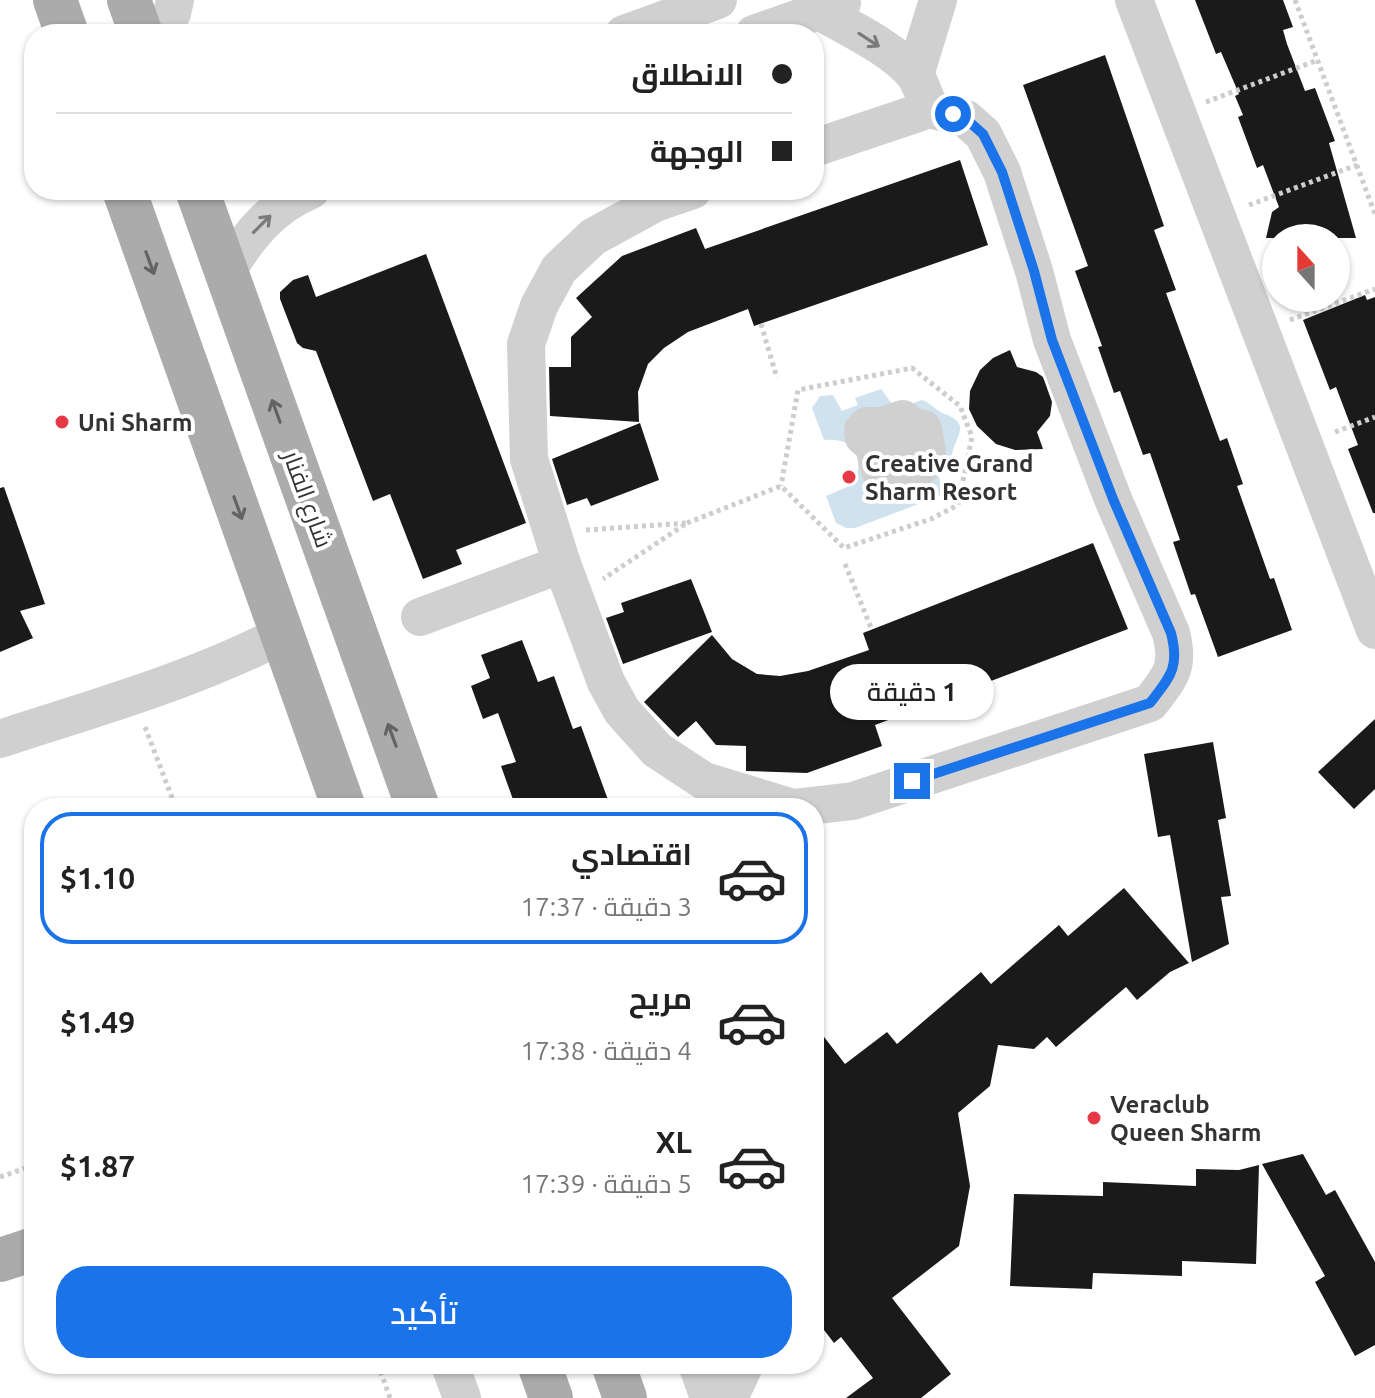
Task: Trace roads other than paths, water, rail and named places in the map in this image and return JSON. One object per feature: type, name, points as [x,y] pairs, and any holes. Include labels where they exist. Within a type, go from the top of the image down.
[{"type":"main road","points":[[55,0],[63,24]]},
{"type":"main road","points":[[129,0],[137,24]]},
{"type":"main road","points":[[128,200],[340,798]]},
{"type":"main road","name":"شارع الفنار","points":[[201,200],[414,798]]},
{"type":"main road","points":[[0,1260],[24,1252]]},
{"type":"main road","points":[[543,1374],[551,1398]]},
{"type":"main road","points":[[617,1374],[625,1398]]},
{"type":"street","points":[[165,24],[175,0]]},
{"type":"street","points":[[652,24],[718,0]]},
{"type":"street","points":[[922,92],[938,0]]},
{"type":"street","points":[[1134,0],[1375,630]]},
{"type":"street","points":[[783,24],[835,6],[922,92],[983,134],[1002,172],[1034,271],[1052,340],[1176,651],[1171,675],[1150,703],[853,801],[824,804]]},
{"type":"street","points":[[824,143],[922,92]]},
{"type":"street","points":[[226,272],[261,223],[292,200]]},
{"type":"street","points":[[664,200],[593,237],[559,269],[539,306],[526,344],[529,459],[606,682],[622,711],[657,750],[704,781],[760,798]]},
{"type":"street","points":[[420,617],[564,565]]},
{"type":"street","points":[[0,739],[134,696],[248,653],[281,635]]},
{"type":"street","points":[[453,1374],[462,1398]]},
{"type":"street","points":[[701,1374],[709,1398]]},
{"type":"street","points":[[729,1398],[740,1374]]},
{"type":"water","points":[[881,389],[892,404],[905,406],[922,400],[959,423],[951,462],[936,470],[945,494],[855,528],[846,528],[836,523],[826,496],[854,484],[857,457],[850,445],[824,440],[812,408],[820,396],[833,395],[842,411],[858,405],[855,398]]},
{"type":"place","name":"Uni Sharm","points":[[62,422]]},
{"type":"place","name":"Creative Grand Sharm Resort","points":[[849,477]]},
{"type":"place","name":"Veraclub Queen Sharm","points":[[1094,1118]]}]
